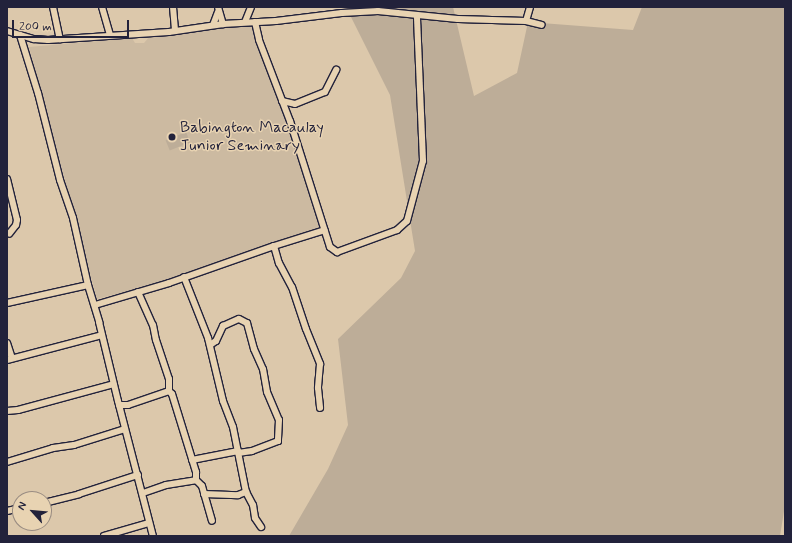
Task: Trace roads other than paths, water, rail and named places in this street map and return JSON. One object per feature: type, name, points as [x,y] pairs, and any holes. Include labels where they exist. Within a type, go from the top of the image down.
[{"type":"street","points":[[52,7],[60,39]]},
{"type":"street","points":[[102,7],[110,35]]},
{"type":"street","points":[[173,7],[176,31]]},
{"type":"street","points":[[245,22],[251,7]]},
{"type":"street","points":[[526,21],[530,7]]},
{"type":"street","points":[[213,25],[218,9]]},
{"type":"street","points":[[218,9],[223,24]]},
{"type":"street","points":[[7,31],[34,39],[60,39],[176,31],[213,25],[377,9],[417,15],[526,21],[542,25]]},
{"type":"street","points":[[255,22],[330,247],[333,250],[342,252],[397,230],[407,221],[423,161],[417,15]]},
{"type":"street","points":[[20,35],[38,93],[60,180],[73,218],[88,285],[95,305],[153,536]]},
{"type":"street","points":[[282,102],[295,104],[325,92],[336,70]]},
{"type":"street","points":[[7,179],[17,220],[16,225],[9,234]]},
{"type":"street","points":[[95,305],[325,230]]},
{"type":"street","points":[[274,246],[279,263],[292,287],[320,364],[318,388],[320,408]]},
{"type":"street","points":[[184,277],[210,345],[223,401],[233,427],[246,492],[253,505],[255,518],[261,527]]},
{"type":"street","points":[[7,303],[88,285]]},
{"type":"street","points":[[138,292],[153,325],[156,340],[169,379],[169,391],[172,394],[192,460],[196,480],[202,486],[212,521]]},
{"type":"street","points":[[192,460],[252,451],[278,441],[279,420],[267,392],[264,369],[254,348],[247,323],[239,319],[223,326],[216,341],[210,345]]},
{"type":"street","points":[[7,343],[10,359],[102,335]]},
{"type":"street","points":[[7,411],[18,410],[114,384]]},
{"type":"street","points":[[119,405],[128,405],[169,391]]},
{"type":"street","points":[[7,462],[53,448],[78,444],[125,429]]},
{"type":"street","points":[[52,501],[138,475]]},
{"type":"street","points":[[143,493],[166,485],[196,480]]},
{"type":"street","points":[[204,494],[238,495],[246,492]]},
{"type":"street","points":[[104,536],[150,523]]},
{"type":"place","name":"Babington Macaulay Junior Seminary","points":[[172,137]]}]
